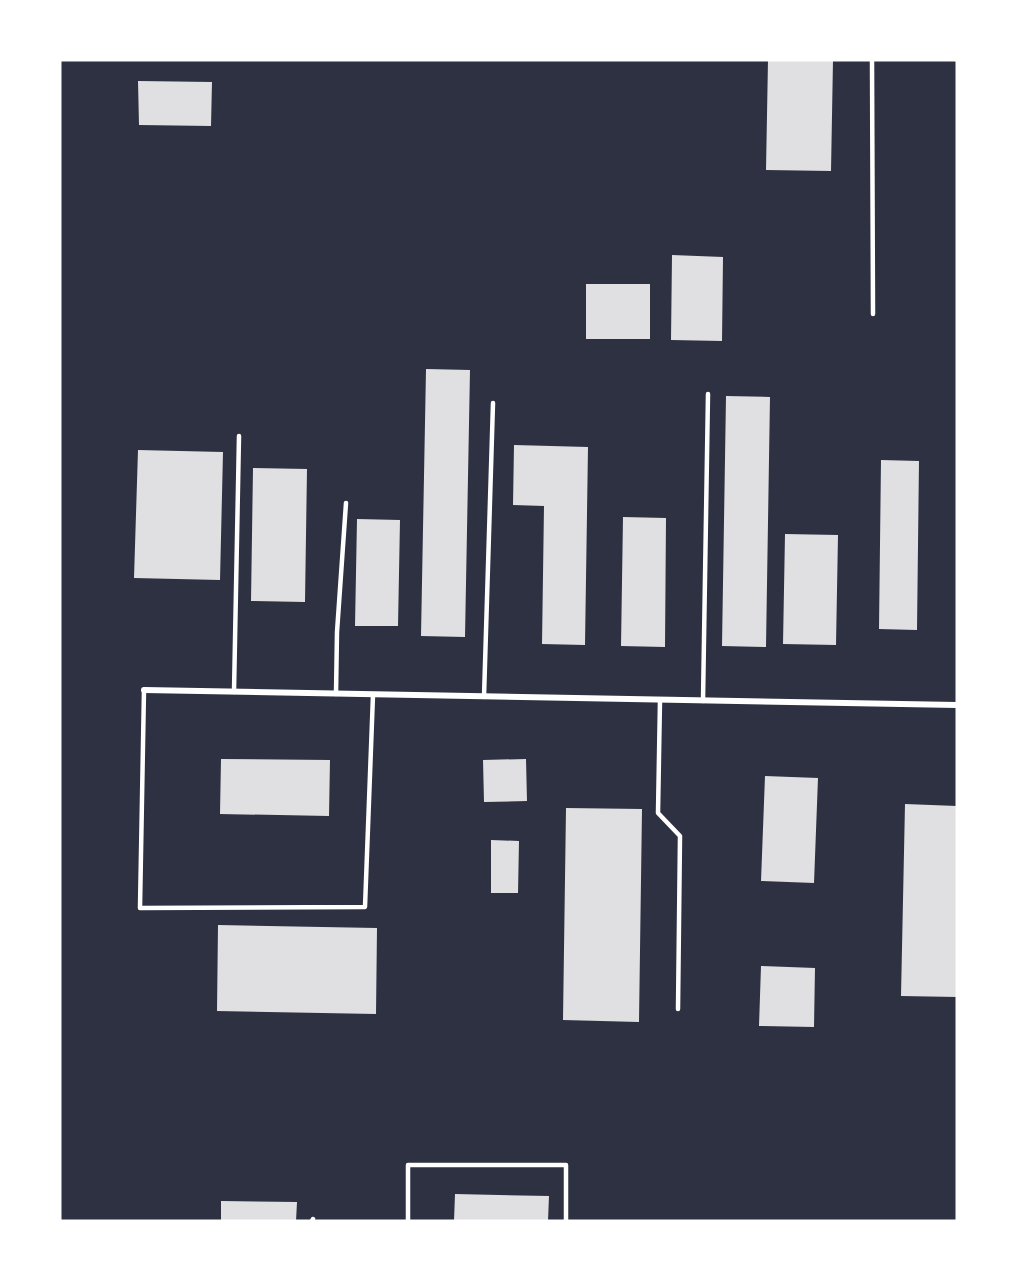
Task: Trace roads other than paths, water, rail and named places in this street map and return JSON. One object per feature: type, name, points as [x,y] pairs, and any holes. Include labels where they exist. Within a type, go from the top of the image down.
[{"type":"street","points":[[144,690],[957,705]]},
{"type":"lane","points":[[872,60],[873,314]]},
{"type":"lane","points":[[703,701],[708,394]]},
{"type":"lane","points":[[484,697],[493,404]]},
{"type":"lane","points":[[234,692],[239,436]]},
{"type":"lane","points":[[336,694],[337,632],[346,503]]},
{"type":"lane","points":[[144,690],[140,908],[365,907],[374,695]]},
{"type":"lane","points":[[660,700],[658,813],[680,836],[678,1010]]},
{"type":"lane","points":[[408,1221],[408,1165],[566,1165],[566,1221]]}]
